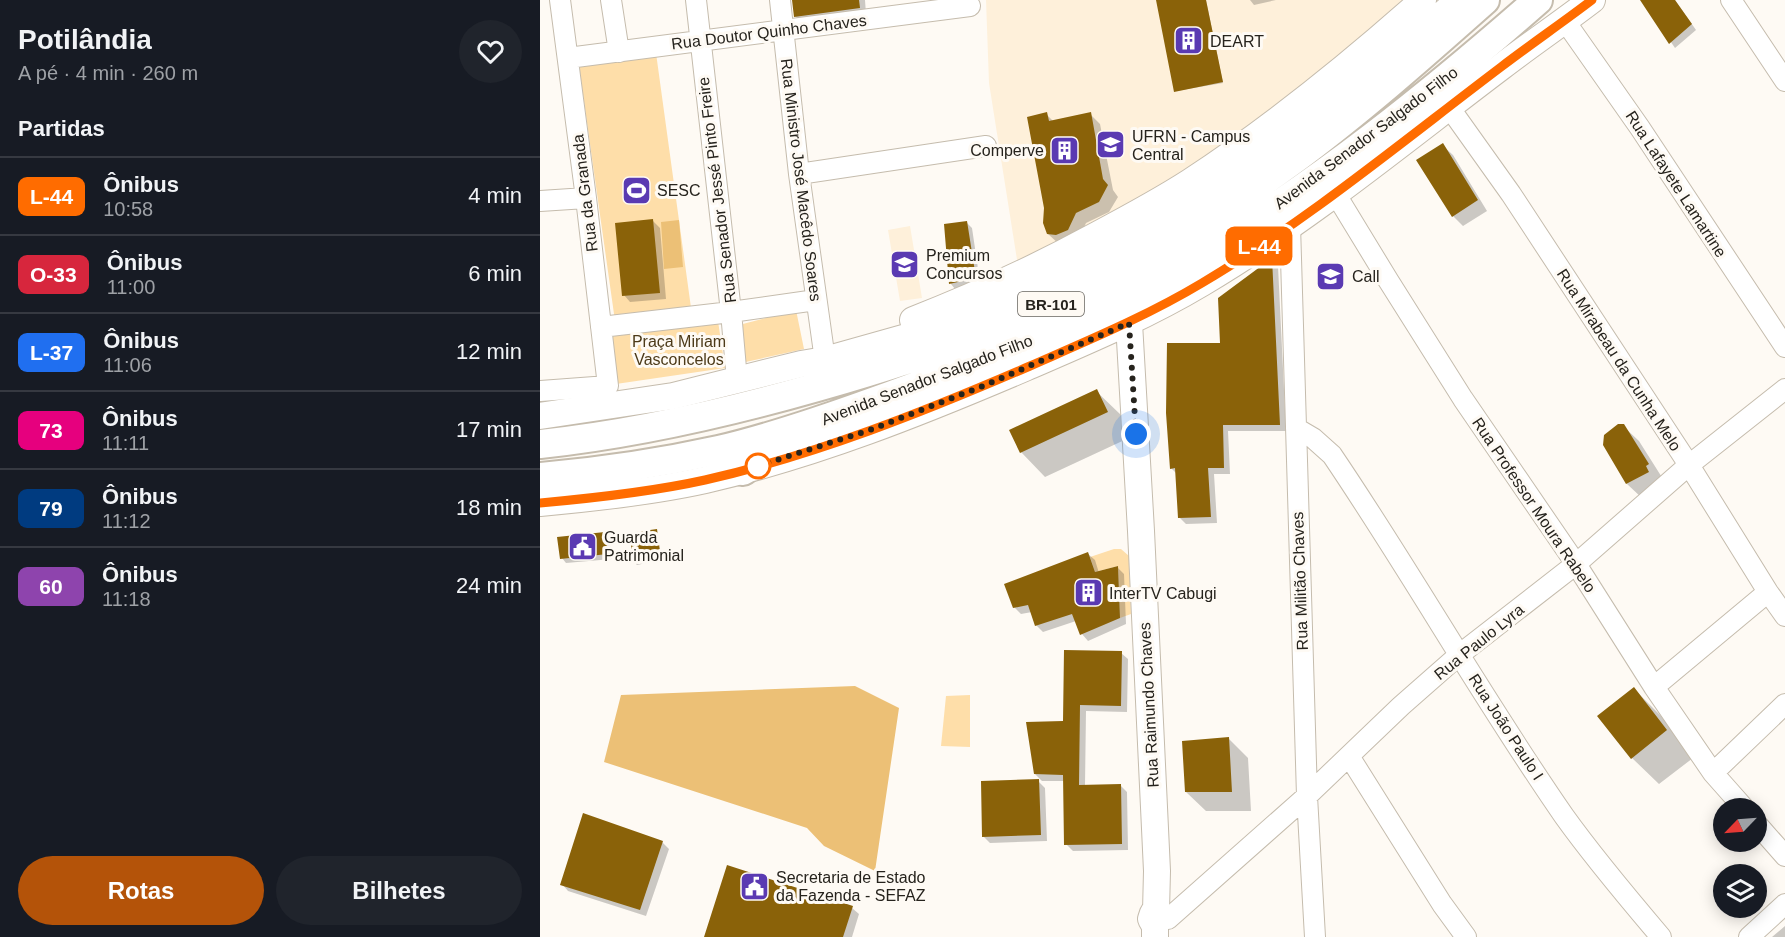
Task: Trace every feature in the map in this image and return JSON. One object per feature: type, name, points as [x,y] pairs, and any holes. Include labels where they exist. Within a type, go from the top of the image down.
[{"type":"highway","name":"Avenida Senador Salgado Filho","points":[[540,444],[682,422],[866,374],[960,343],[1089,287],[1169,242],[1293,160],[1365,104],[1485,0]]},
{"type":"highway","name":"Avenida Senador Salgado Filho","points":[[540,477],[657,462],[720,449],[804,427],[956,372],[1129,294],[1193,260],[1299,191],[1385,127],[1533,5]]},
{"type":"highway","points":[[742,471],[804,427]]},
{"type":"main road","points":[[816,358],[1030,270],[1138,213],[1189,183],[1243,145],[1352,61],[1405,10],[1423,0]]},
{"type":"main road","points":[[540,416],[673,396],[953,324],[1011,301],[1143,238],[1219,192],[1292,141],[1340,103],[1459,0]]},
{"type":"main road","name":"Avenida Senador Salgado Filho","points":[[540,503],[647,490],[703,481],[742,471],[870,430],[983,386],[1129,323],[1201,284],[1290,225],[1367,171],[1563,16],[1592,0]]},
{"type":"main road","name":"Rua Raimundo Chaves","points":[[1129,323],[1157,868],[1147,885],[1161,918]]},
{"type":"street","name":"Rua da Granada","points":[[540,391],[608,386],[560,0]]},
{"type":"street","points":[[611,0],[619,52]]},
{"type":"street","name":"Rua Senador Jessé Pinto Freire","points":[[696,0],[737,380]]},
{"type":"street","name":"Rua Ministro José Macêdo Soares","points":[[780,0],[799,174],[816,300],[816,358]]},
{"type":"street","points":[[1731,0],[1785,81]]},
{"type":"street","name":"Rua Doutor Quinho Chaves","points":[[568,58],[970,6]]},
{"type":"street","name":"Rua Lafayete Lamartine","points":[[1563,16],[1785,347]]},
{"type":"street","name":"Rua Mirabeau da Cunha Melo","points":[[1449,107],[1510,194],[1689,465],[1785,616]]},
{"type":"street","points":[[799,174],[986,146]]},
{"type":"street","name":"Rua Professor Moura Rabelo","points":[[1335,193],[1463,399],[1576,564],[1654,687],[1713,773],[1735,798]]},
{"type":"street","points":[[540,201],[586,198]]},
{"type":"street","name":"Rua Militão Chaves","points":[[1290,225],[1307,796],[1315,937]]},
{"type":"street","points":[[600,327],[816,300]]},
{"type":"street","name":"Rua Paulo Lyra","points":[[1161,918],[1307,796],[1401,706],[1459,655],[1576,564],[1689,465],[1785,389]]},
{"type":"street","name":"Rua João Paulo I","points":[[1296,428],[1313,438],[1332,455],[1565,817],[1607,873],[1661,937]]},
{"type":"street","points":[[1654,687],[1768,592]]},
{"type":"street","points":[[1713,773],[1785,704]]},
{"type":"street","points":[[1349,756],[1442,904],[1466,937]]},
{"type":"street","points":[[1767,836],[1785,856]]},
{"type":"street","points":[[1749,937],[1785,904]]},
{"type":"shaded area","name":"UFRN - Campus Central","points":[[986,0],[1404,0],[1316,77],[1191,169],[1018,266],[989,83]]},
{"type":"shaded area","points":[[679,220],[683,267],[664,269],[661,222]]},
{"type":"shaded area","name":"Premium Concursos","points":[[910,226],[922,298],[900,301],[888,230]]},
{"type":"shaded area","points":[[855,686],[899,708],[875,871],[824,846],[807,828],[604,762],[621,695]]},
{"type":"green space","name":"SESC","points":[[656,53],[692,315],[646,320],[635,313],[621,314],[615,321],[579,66]]},
{"type":"green space","points":[[796,310],[804,349],[741,363],[735,326]]},
{"type":"green space","name":"Praça Miriam Vasconcelos","points":[[718,321],[725,368],[616,384],[609,337]]},
{"type":"green space","points":[[1121,549],[1129,556],[1131,614],[1120,618],[1118,566],[1095,572],[1090,557]]},
{"type":"green space","points":[[970,695],[970,747],[941,746],[946,696]]},
{"type":"building","points":[[792,0],[859,0],[860,8],[794,17]]},
{"type":"building","name":"DEART","points":[[1156,0],[1206,0],[1223,82],[1174,92]]},
{"type":"building","points":[[1640,0],[1675,0],[1692,24],[1669,44]]},
{"type":"building","name":"Comperve","points":[[1047,112],[1049,121],[1091,112],[1103,179],[1108,185],[1099,202],[1076,213],[1068,230],[1056,235],[1047,234],[1043,223],[1044,208],[1027,117]]},
{"type":"building","points":[[1443,143],[1478,200],[1452,217],[1416,160]]},
{"type":"building","points":[[653,219],[660,293],[622,296],[615,223]]},
{"type":"building","points":[[967,221],[976,278],[949,284],[944,224]]},
{"type":"building","points":[[1272,258],[1280,425],[1223,425],[1224,468],[1208,468],[1211,517],[1178,518],[1175,468],[1170,469],[1166,413],[1167,343],[1220,343],[1218,298]]},
{"type":"building","points":[[1097,389],[1108,412],[1020,453],[1009,430]]},
{"type":"building","points":[[1618,424],[1624,424],[1649,464],[1646,466],[1649,472],[1626,484],[1603,445],[1604,435]]},
{"type":"building","points":[[657,529],[661,559],[634,564],[629,533]]},
{"type":"building","name":"Guarda Patrimonial","points":[[605,532],[608,554],[560,559],[557,537]]},
{"type":"building","name":"InterTV Cabugi","points":[[1088,552],[1095,572],[1118,566],[1120,618],[1080,635],[1072,614],[1035,626],[1028,605],[1013,608],[1004,584]]},
{"type":"building","points":[[1064,650],[1122,651],[1121,706],[1080,705],[1079,785],[1121,784],[1122,844],[1064,845],[1063,775],[1034,774],[1026,722],[1063,721]]},
{"type":"building","points":[[1634,687],[1667,730],[1631,759],[1597,716]]},
{"type":"building","points":[[1229,737],[1232,792],[1185,792],[1182,741]]},
{"type":"building","points":[[1039,779],[1041,835],[982,837],[981,781]]},
{"type":"building","points":[[583,813],[663,841],[640,910],[560,885]]},
{"type":"building","name":"Secretaria de Estado da Fazenda - SEFAZ","points":[[727,865],[853,906],[843,937],[704,937]]},
{"type":"bus line","name":"L-44","points":[[540,503],[591,498],[703,481],[802,453],[870,430],[983,386],[1129,323],[1201,284],[1290,225],[1367,171],[1503,65],[1592,0]]},
{"type":"place","name":"DEART","points":[[1189,41]]},
{"type":"place","name":"UFRN - Campus Central","points":[[1111,145]]},
{"type":"place","name":"Comperve","points":[[1065,150]]},
{"type":"place","name":"SESC","points":[[636,190]]},
{"type":"place","name":"Premium Concursos","points":[[905,264]]},
{"type":"place","name":"Call","points":[[1331,276]]},
{"type":"place","name":"Guarda Patrimonial","points":[[583,546]]},
{"type":"place","name":"InterTV Cabugi","points":[[1088,593]]},
{"type":"place","name":"Secretaria de Estado da Fazenda - SEFAZ","points":[[755,886]]},
{"type":"route","points":[[758,466],[870,430],[983,386],[1129,323],[1136,434]]}]
